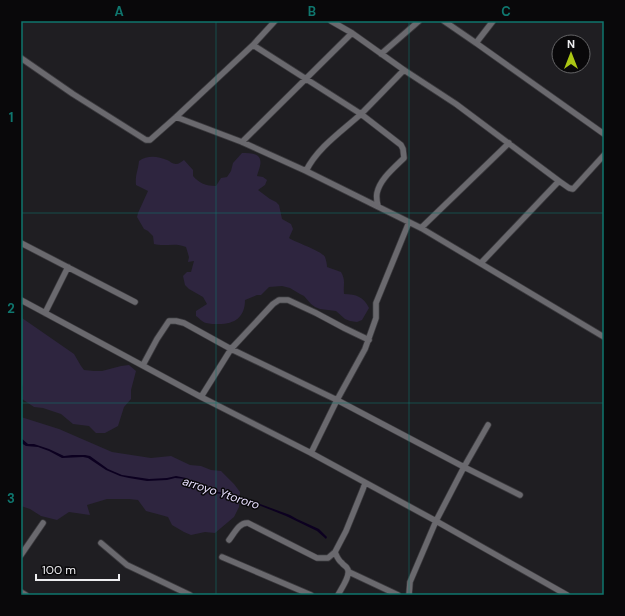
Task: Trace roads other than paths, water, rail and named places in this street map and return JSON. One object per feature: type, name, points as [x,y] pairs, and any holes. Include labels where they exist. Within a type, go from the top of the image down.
[{"type":"street","points":[[21,58],[73,94],[146,140],[150,140],[253,45],[275,21]]},
{"type":"street","points":[[331,21],[352,33],[404,70],[456,104],[569,188],[573,189],[604,155]]},
{"type":"street","points":[[381,54],[419,21]]},
{"type":"street","points":[[444,21],[604,134]]},
{"type":"street","points":[[476,43],[493,21]]},
{"type":"street","points":[[242,142],[352,33]]},
{"type":"street","points":[[253,45],[361,114],[401,145],[404,158],[380,184],[376,198],[378,206]]},
{"type":"street","points":[[306,171],[312,159],[361,114],[404,70]]},
{"type":"street","points":[[176,117],[242,142],[306,171],[421,228],[604,337]]},
{"type":"street","points":[[421,228],[509,143]]},
{"type":"street","points":[[481,263],[558,181]]},
{"type":"street","points":[[311,453],[369,340],[376,318],[376,303],[409,222]]},
{"type":"street","points":[[21,243],[135,302]]},
{"type":"street","points":[[45,313],[68,267]]},
{"type":"street","points":[[21,300],[202,397],[311,453],[436,521],[564,594]]},
{"type":"street","points":[[202,397],[231,349],[273,304],[279,300],[288,300],[369,340]]},
{"type":"street","points":[[143,365],[169,321],[184,323],[231,349],[337,400],[520,495]]},
{"type":"street","points":[[409,595],[410,582],[436,521],[488,425]]},
{"type":"street","points":[[229,540],[240,525],[245,522],[317,558],[328,558],[335,552],[346,531],[365,483]]},
{"type":"street","points":[[21,555],[43,523]]},
{"type":"street","points":[[101,544],[127,565],[190,595]]},
{"type":"street","points":[[335,552],[337,558],[349,572],[398,595]]},
{"type":"street","points":[[222,557],[311,595]]},
{"type":"street","points":[[338,595],[349,572]]},
{"type":"street","points":[[21,592],[26,595]]},
{"type":"water","name":"arroyo Ytororo","points":[[21,438],[28,444],[34,444],[49,449],[64,456],[90,456],[108,469],[122,475],[149,479],[176,476],[186,478],[211,491],[233,494],[290,515],[319,529],[327,537],[326,539],[317,531],[286,516],[231,495],[212,493],[186,479],[175,478],[147,481],[120,476],[106,470],[88,458],[62,458],[38,447],[26,446],[21,443]]}]
